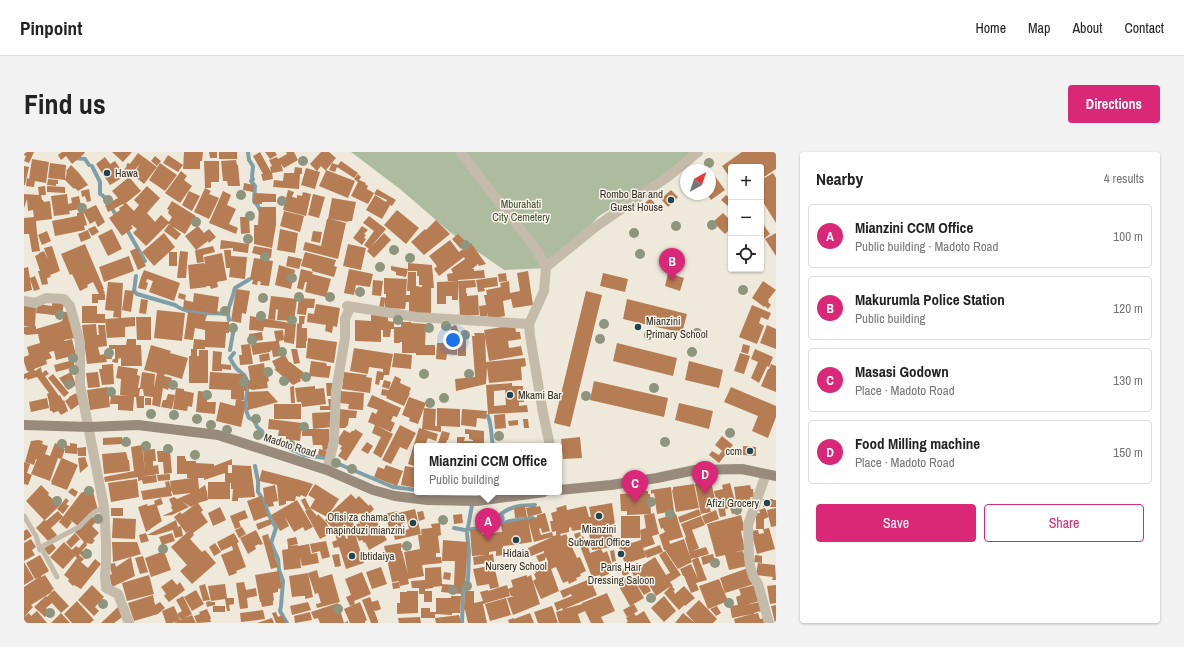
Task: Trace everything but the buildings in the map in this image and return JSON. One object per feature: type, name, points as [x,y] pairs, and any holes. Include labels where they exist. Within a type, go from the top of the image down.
[{"type":"main road","name":"Madoto Road","points":[[24,425],[89,427],[138,425],[218,435],[327,470],[373,490],[395,496],[427,500],[477,501],[522,495]]},
{"type":"main road","points":[[562,489],[611,485],[696,470],[742,469],[771,475]]},
{"type":"street","points":[[460,152],[536,249],[546,267],[544,291],[529,324],[539,390],[549,443]]},
{"type":"street","points":[[546,267],[594,228],[668,176],[698,152]]},
{"type":"street","points":[[24,301],[35,303],[46,298],[64,299],[70,306],[80,342],[80,385],[104,507],[106,588],[118,594],[129,623]]},
{"type":"street","points":[[327,470],[334,441],[336,391],[345,338],[345,319],[351,308],[347,306],[416,317],[529,324]]},
{"type":"street","points":[[770,623],[758,584],[753,576],[750,566],[748,525],[771,475]]},
{"type":"lane","points":[[24,516],[36,536],[40,550],[42,547],[79,527],[93,513],[104,507]]},
{"type":"lane","points":[[42,547],[56,577]]},
{"type":"green space","name":"Mburahati City Cemetery","points":[[351,152],[701,152],[683,164],[680,164],[680,166],[661,179],[599,216],[551,268],[504,270],[451,233],[400,189]]},
{"type":"waterway","points":[[65,152],[74,158],[85,159],[89,165]]},
{"type":"waterway","points":[[248,152],[249,160],[253,166],[252,177]]},
{"type":"waterway","points":[[92,166],[100,182],[100,194]]},
{"type":"waterway","points":[[253,179],[251,181],[255,186],[254,201],[261,212]]},
{"type":"waterway","points":[[102,195],[118,218]]},
{"type":"waterway","points":[[126,228],[145,261]]},
{"type":"waterway","points":[[136,276],[134,291],[137,294],[175,305],[187,311],[228,314]]},
{"type":"waterway","points":[[229,320],[229,308],[235,288],[250,279]]},
{"type":"waterway","points":[[230,350],[233,333],[232,327]]},
{"type":"waterway","points":[[234,353],[230,358],[236,368],[245,376],[247,383],[246,407],[249,418],[254,420],[264,436]]},
{"type":"waterway","points":[[488,416],[493,443]]},
{"type":"waterway","points":[[274,442],[304,455],[325,458]]},
{"type":"waterway","points":[[334,462],[393,487],[414,490]]},
{"type":"waterway","points":[[255,466],[258,481],[258,492],[264,501],[268,513],[276,528],[271,543],[278,559],[279,570],[283,581],[280,611],[287,623]]},
{"type":"waterway","points":[[462,623],[463,590],[467,586],[468,579],[469,551],[467,533],[472,505]]},
{"type":"waterway","points":[[499,523],[503,519],[501,514],[509,509],[535,505]]},
{"type":"waterway","points":[[454,528],[465,530],[533,518]]},
{"type":"place","name":"Hawa","points":[[107,173]]},
{"type":"place","name":"Rombo Bar and Guest House","points":[[671,200]]},
{"type":"place","name":"Makurumla Police Station","points":[[672,281]]},
{"type":"place","name":"Mianzini Primary School","points":[[638,327]]},
{"type":"place","name":"Mkami Bar","points":[[510,395]]},
{"type":"place","name":"ccm","points":[[750,451]]},
{"type":"place","name":"Food Milling machine","points":[[705,494]]},
{"type":"place","name":"Masasi Godown","points":[[635,503]]},
{"type":"place","name":"Afizi Grocery","points":[[767,503]]},
{"type":"place","name":"Mianzini Subward Office","points":[[599,516]]},
{"type":"place","name":"Ofisi za chama cha mapinduzi mianzini","points":[[413,523]]},
{"type":"place","name":"Hidaia Nursery School","points":[[516,540]]},
{"type":"place","name":"Mianzini CCM Office","points":[[488,541]]},
{"type":"place","name":"Paris Hair Dressing Saloon","points":[[621,554]]},
{"type":"place","name":"Ibtidaiya","points":[[352,556]]}]
